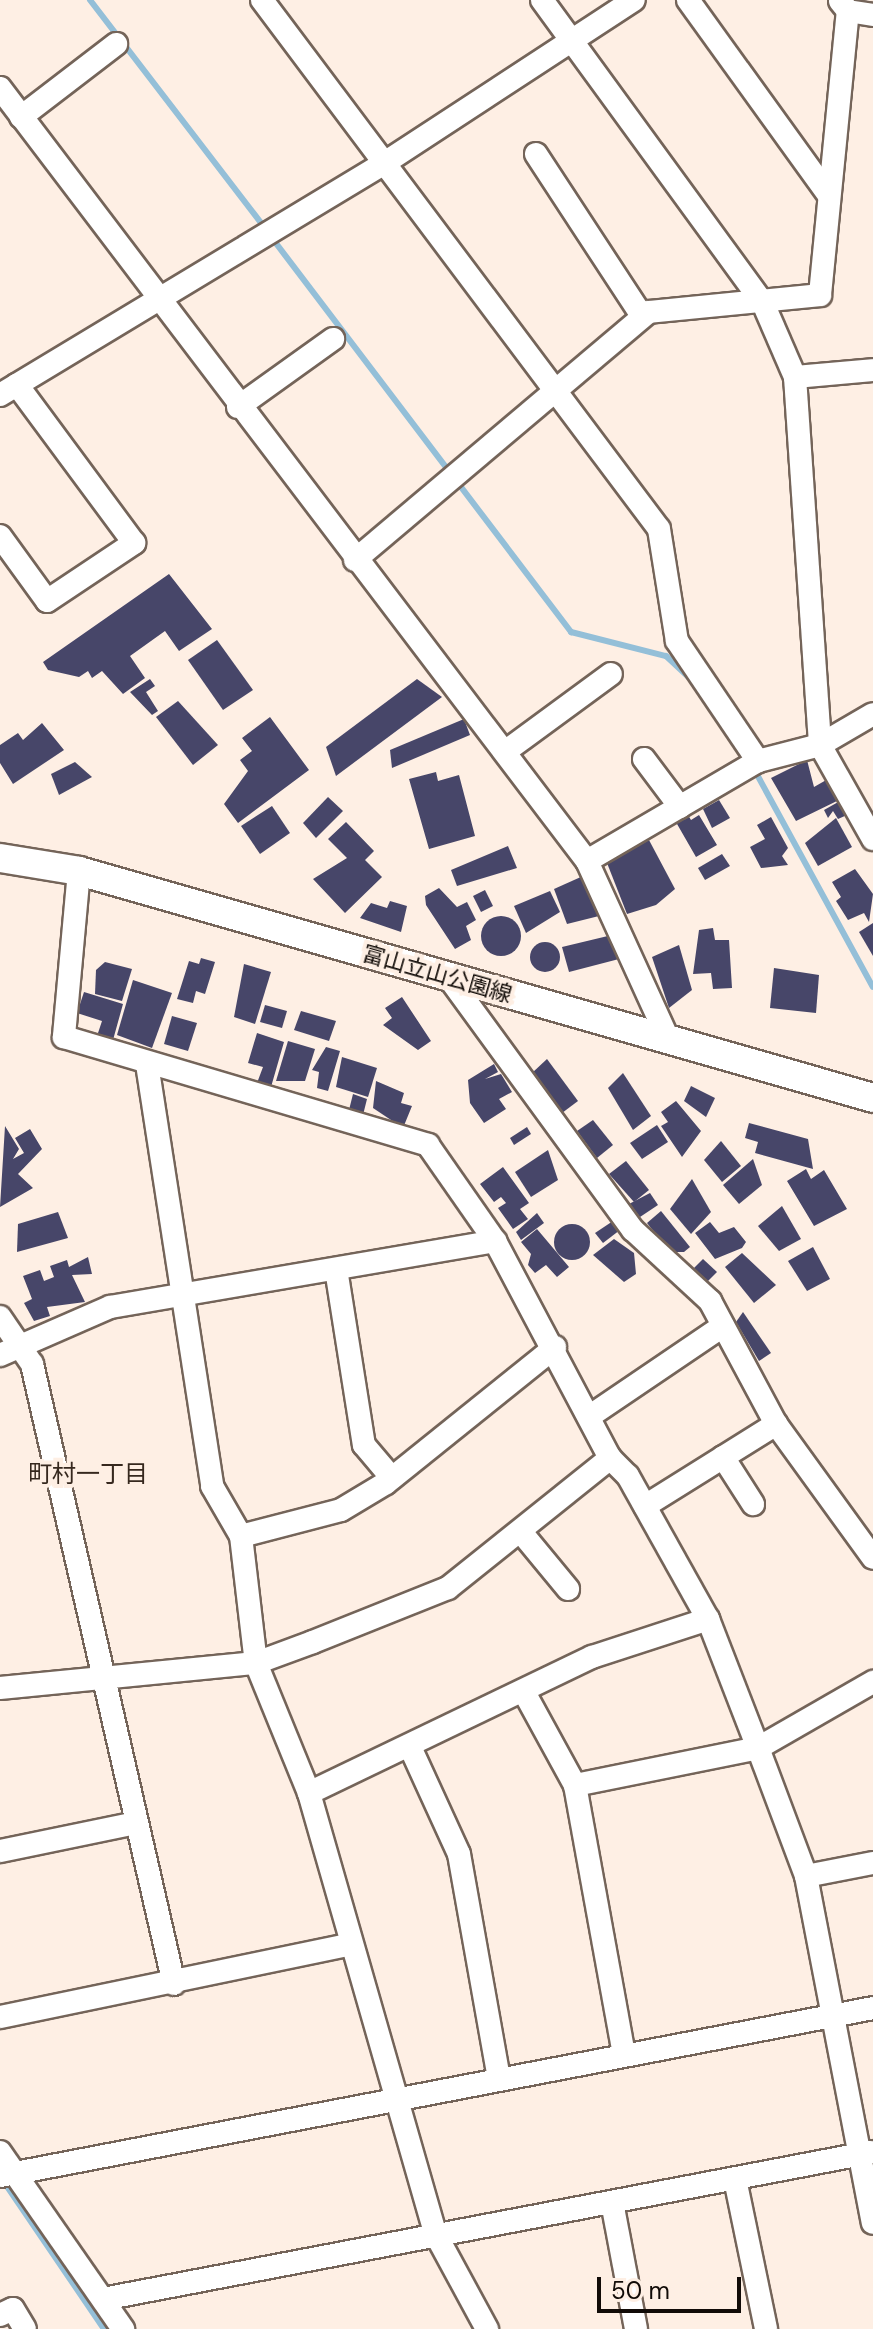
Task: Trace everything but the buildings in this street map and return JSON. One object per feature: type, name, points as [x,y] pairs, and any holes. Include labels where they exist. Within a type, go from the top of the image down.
[{"type":"main road","name":"富山立山公園線","points":[[0,858],[79,871],[873,1098]]},
{"type":"street","points":[[262,0],[659,529],[677,641],[758,761]]},
{"type":"street","points":[[542,0],[763,303],[795,377],[820,745],[873,839]]},
{"type":"street","points":[[0,536],[47,601],[134,543],[8,390],[386,162],[573,44],[634,0]]},
{"type":"street","points":[[688,0],[827,193]]},
{"type":"street","points":[[355,560],[557,394],[642,316],[820,295],[844,6],[873,15]]},
{"type":"street","points":[[21,117],[116,44]]},
{"type":"street","points":[[0,88],[156,300],[506,751],[587,861],[668,1039]]},
{"type":"street","points":[[536,154],[642,316]]},
{"type":"street","points":[[238,407],[333,339]]},
{"type":"street","points":[[795,377],[873,370]]},
{"type":"street","points":[[506,751],[611,674]]},
{"type":"street","points":[[587,861],[758,761],[820,745],[873,714]]},
{"type":"street","points":[[644,759],[680,807]]},
{"type":"street","points":[[79,871],[64,1037],[428,1145],[495,1241],[593,1414],[610,1458],[645,1506],[708,1619],[758,1748],[806,1876],[833,2016],[866,2153],[873,2223]]},
{"type":"street","points":[[449,978],[633,1230],[710,1301],[776,1424],[873,1558]]},
{"type":"street","points":[[147,1064],[212,1486],[241,1536],[256,1663],[309,1793],[348,1945],[436,2235],[487,2329]]},
{"type":"street","points":[[9,1350],[110,1307],[495,1241]]},
{"type":"street","points":[[336,1269],[364,1445],[392,1478]]},
{"type":"street","points":[[0,1317],[9,1350],[32,1364],[101,1679],[174,1984]]},
{"type":"street","points":[[593,1414],[723,1326]]},
{"type":"street","points":[[241,1536],[341,1510],[392,1478],[555,1347]]},
{"type":"street","points":[[645,1506],[776,1424]]},
{"type":"street","points":[[723,1457],[753,1504]]},
{"type":"street","points":[[0,1688],[256,1663],[448,1588],[610,1458]]},
{"type":"street","points":[[521,1532],[568,1589]]},
{"type":"street","points":[[309,1793],[411,1749],[592,1657],[708,1619]]},
{"type":"street","points":[[575,1785],[758,1748],[873,1682]]},
{"type":"street","points":[[524,1692],[575,1785],[624,2055]]},
{"type":"street","points":[[411,1749],[459,1854],[499,2079]]},
{"type":"street","points":[[0,1851],[136,1823]]},
{"type":"street","points":[[806,1876],[873,1863]]},
{"type":"street","points":[[0,2017],[174,1984],[348,1945]]},
{"type":"street","points":[[8,2174],[873,2008]]},
{"type":"street","points":[[0,2152],[8,2174],[123,2329]]},
{"type":"street","points":[[103,2299],[866,2153]]},
{"type":"street","points":[[735,2179],[766,2329]]},
{"type":"street","points":[[612,2202],[636,2329]]},
{"type":"street","points":[[0,2315],[13,2309],[25,2329]]},
{"type":"waterway","points":[[90,0],[266,229]]},
{"type":"waterway","points":[[272,238],[571,632],[666,656],[690,678]]},
{"type":"waterway","points":[[754,769],[873,987]]},
{"type":"waterway","points":[[2,2179],[104,2329]]},
{"type":"district","name":"町村一丁目","points":[[88,1474]]}]
